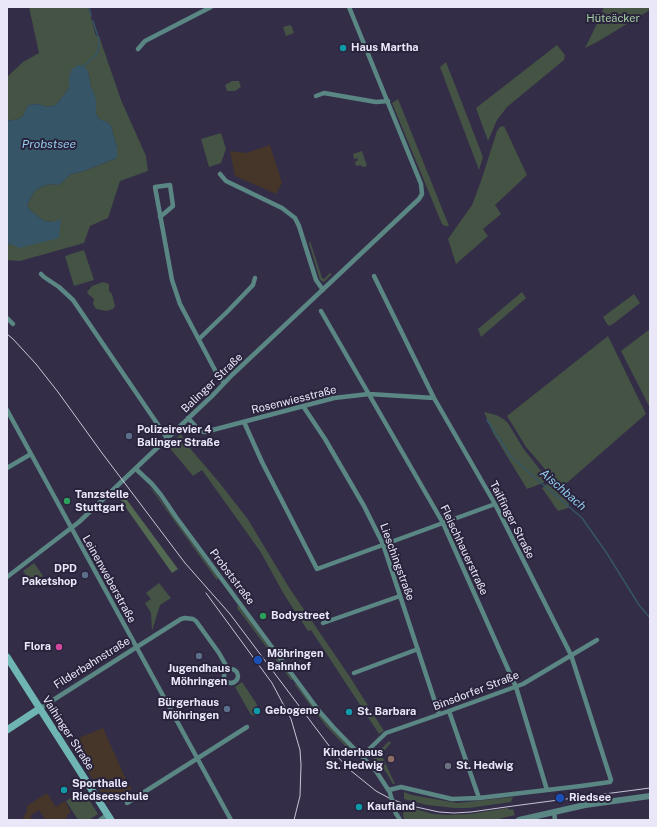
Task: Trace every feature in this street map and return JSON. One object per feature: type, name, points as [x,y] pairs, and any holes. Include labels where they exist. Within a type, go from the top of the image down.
[{"type":"main road","name":"Vaihinger Straße","points":[[7,657],[39,709],[110,817]]},
{"type":"main road","name":"Filderbahnstraße","points":[[7,730],[39,709]]},
{"type":"street","points":[[138,49],[145,41],[211,7]]},
{"type":"street","points":[[316,96],[324,93],[376,102],[388,101],[349,7]]},
{"type":"street","name":"Balinger Straße","points":[[7,577],[71,529],[419,199],[422,194],[421,184],[388,101]]},
{"type":"street","points":[[220,174],[226,181],[282,208],[295,218],[299,226],[316,280],[323,290]]},
{"type":"street","points":[[160,217],[173,206],[170,185],[155,187],[160,217],[172,280],[178,300],[198,339],[224,383]]},
{"type":"street","points":[[41,274],[59,287],[73,300],[167,438]]},
{"type":"street","name":"Tailfinger Straße","points":[[374,276],[434,398],[495,504],[571,655],[610,777],[610,782],[547,790]]},
{"type":"street","points":[[198,339],[228,312],[253,285],[255,278]]},
{"type":"street","name":"Fleischhauerstraße","points":[[321,311],[443,523],[516,687],[547,790]]},
{"type":"street","points":[[7,318],[14,324]]},
{"type":"street","name":"Rosenwiesstraße","points":[[188,418],[200,431],[205,432],[334,398],[369,394],[434,398]]},
{"type":"street","name":"Lieschingstraße","points":[[303,406],[325,439],[364,506],[383,544],[439,714]]},
{"type":"street","name":"Leinenweberstraße","points":[[7,410],[231,820]]},
{"type":"street","points":[[244,422],[262,462],[317,570],[383,544],[495,504]]},
{"type":"street","points":[[7,468],[31,454]]},
{"type":"street","name":"Probststraße","points":[[136,469],[161,495],[319,710],[334,728],[376,771],[389,791],[397,817]]},
{"type":"street","points":[[323,623],[400,596]]},
{"type":"street","name":"Filderbahnstraße","points":[[39,709],[181,619],[189,618],[196,621],[215,647],[228,669]]},
{"type":"street","name":"Binsdorfer Straße","points":[[362,756],[386,733],[516,687],[597,640]]},
{"type":"street","points":[[354,673],[418,649]]},
{"type":"street","points":[[450,711],[479,798]]},
{"type":"street","points":[[127,803],[248,727]]},
{"type":"street","points":[[389,791],[401,787],[419,793],[452,799],[479,798],[547,790]]},
{"type":"street","points":[[519,820],[592,804],[650,796]]},
{"type":"street","points":[[554,812],[555,820]]},
{"type":"street","points":[[100,820],[110,817]]},
{"type":"shaded area","points":[[270,145],[282,183],[276,194],[235,176],[230,151],[247,153]]},
{"type":"shaded area","points":[[103,728],[124,775],[132,789],[108,803],[69,742]]},
{"type":"shaded area","points":[[47,793],[56,807],[65,801],[71,812],[67,815],[68,817],[63,820],[45,820],[39,810],[30,816],[33,820],[22,820],[27,811],[27,806]]},
{"type":"green space","points":[[29,7],[88,7],[96,36],[99,36],[121,100],[146,156],[148,171],[120,181],[108,218],[90,226],[84,243],[20,261],[7,260],[7,245],[53,222],[44,221],[30,210],[27,205],[34,192],[41,187],[50,184],[59,185],[71,174],[81,172],[117,158],[117,147],[111,126],[107,122],[99,119],[96,113],[96,100],[91,88],[88,71],[69,77],[69,88],[56,105],[47,107],[38,104],[28,105],[23,116],[19,119],[7,121],[7,77],[23,62],[39,53]]},
{"type":"green space","name":"Hüteäcker","points":[[604,7],[650,7],[650,10],[585,48]]},
{"type":"green space","points":[[290,25],[294,33],[286,36],[283,27]]},
{"type":"green space","points":[[557,45],[565,55],[564,60],[507,107],[497,120],[488,141],[476,108]]},
{"type":"green space","points":[[446,62],[483,157],[479,170],[440,67]]},
{"type":"green space","points":[[232,81],[239,81],[241,87],[235,91],[227,91],[225,85]]},
{"type":"green space","points":[[398,99],[449,226],[442,224],[392,103]]},
{"type":"green space","points":[[504,126],[527,175],[495,205],[501,214],[483,229],[488,236],[456,264],[448,239],[472,205],[497,131],[500,127]]},
{"type":"green space","points":[[221,133],[226,149],[221,163],[209,167],[201,139]]},
{"type":"green space","points":[[362,151],[367,166],[356,166],[355,162],[358,160],[357,158],[354,159],[353,154]]},
{"type":"green space","points":[[310,241],[322,278],[324,279],[330,273],[332,274],[324,282],[320,280],[309,243]]},
{"type":"green space","points":[[84,250],[94,280],[74,286],[65,256]]},
{"type":"green space","points":[[103,282],[109,284],[109,291],[112,294],[115,306],[113,309],[107,311],[96,309],[93,304],[94,299],[87,292],[92,286]]},
{"type":"green space","points":[[522,292],[526,298],[481,337],[478,329]]},
{"type":"green space","points":[[634,294],[640,303],[609,326],[603,317]]},
{"type":"green space","points":[[650,329],[650,408],[621,351]]},
{"type":"green space","points":[[608,336],[646,414],[561,488],[526,447],[507,416]]},
{"type":"green space","points":[[484,412],[496,415],[508,423],[523,448],[545,476],[546,479],[543,483],[527,489],[493,433]]},
{"type":"green space","points":[[181,434],[188,446],[247,518],[290,589],[350,677],[384,731],[379,734],[311,630],[308,631],[285,596],[260,551],[202,470],[193,476],[168,446]]},
{"type":"green space","points":[[551,482],[569,504],[568,508],[558,511],[542,488]]},
{"type":"green space","points":[[149,486],[218,578],[217,580]]},
{"type":"green space","points":[[121,492],[178,569],[172,573],[117,495]]},
{"type":"green space","points":[[34,563],[43,576],[32,584],[23,571]]},
{"type":"green space","points":[[159,583],[171,598],[160,605],[152,631],[151,613],[145,603],[151,599],[146,593]]},
{"type":"green space","points":[[238,605],[293,680],[291,680],[237,608]]},
{"type":"green space","points":[[242,682],[259,710],[258,714],[255,716],[251,715],[235,687]]},
{"type":"green space","points":[[295,683],[327,724],[359,757],[357,758],[326,726]]},
{"type":"green space","points":[[389,741],[391,743],[381,754],[395,784],[393,784],[386,772],[369,754],[370,753],[374,756]]},
{"type":"green space","points":[[83,790],[98,814],[89,820],[78,820],[66,801]]},
{"type":"green space","points":[[404,792],[412,795],[457,803],[513,797],[511,802],[469,808],[455,808],[427,805],[404,799]]},
{"type":"green space","points":[[404,806],[433,814],[449,815],[470,814],[508,808],[509,810],[513,809],[515,815],[495,820],[405,820],[403,816]]},
{"type":"water","name":"Probstsee","points":[[78,65],[84,66],[88,71],[91,88],[96,100],[96,113],[99,119],[107,122],[111,126],[117,147],[117,158],[81,172],[71,174],[59,185],[50,184],[41,187],[34,192],[27,205],[30,210],[44,221],[53,222],[61,219],[59,238],[19,248],[11,244],[7,245],[7,121],[19,119],[23,116],[28,105],[38,104],[47,107],[56,105],[69,88],[69,77],[72,69]]},
{"type":"waterway","points":[[89,7],[91,16]]},
{"type":"waterway","points":[[84,66],[96,55],[99,47],[99,40],[93,21]]},
{"type":"waterway","name":"Aischbach","points":[[487,420],[510,456],[582,518],[606,552],[639,605],[650,618]]},
{"type":"tram line","points":[[7,334],[36,364],[58,392],[185,563],[230,614],[336,755],[350,770],[376,791],[407,805],[439,812],[454,813],[650,788]]},
{"type":"tram line","points":[[206,593],[272,683],[291,719],[300,750],[301,765],[300,796],[294,820]]},
{"type":"place","name":"Haus Martha","points":[[343,48]]},
{"type":"place","name":"Polizeirevier 4 Balinger Straße","points":[[129,436]]},
{"type":"place","name":"Tanzstelle Stuttgart","points":[[67,501]]},
{"type":"place","name":"DPD Paketshop","points":[[85,575]]},
{"type":"place","name":"Bodystreet","points":[[263,616]]},
{"type":"place","name":"Flora","points":[[59,647]]},
{"type":"place","name":"Jugendhaus Möhringen","points":[[199,656]]},
{"type":"place","name":"Möhringen Bahnhof","points":[[258,660]]},
{"type":"place","name":"Bürgerhaus Möhringen","points":[[227,709]]},
{"type":"place","name":"Gebogene","points":[[257,711]]},
{"type":"place","name":"St. Barbara","points":[[349,712]]},
{"type":"place","name":"Kinderhaus St. Hedwig","points":[[391,759]]},
{"type":"place","name":"St. Hedwig","points":[[448,766]]},
{"type":"place","name":"Sporthalle Riedseeschule","points":[[64,790]]},
{"type":"place","name":"Riedsee","points":[[560,798]]},
{"type":"place","name":"Kaufland","points":[[359,807]]}]
